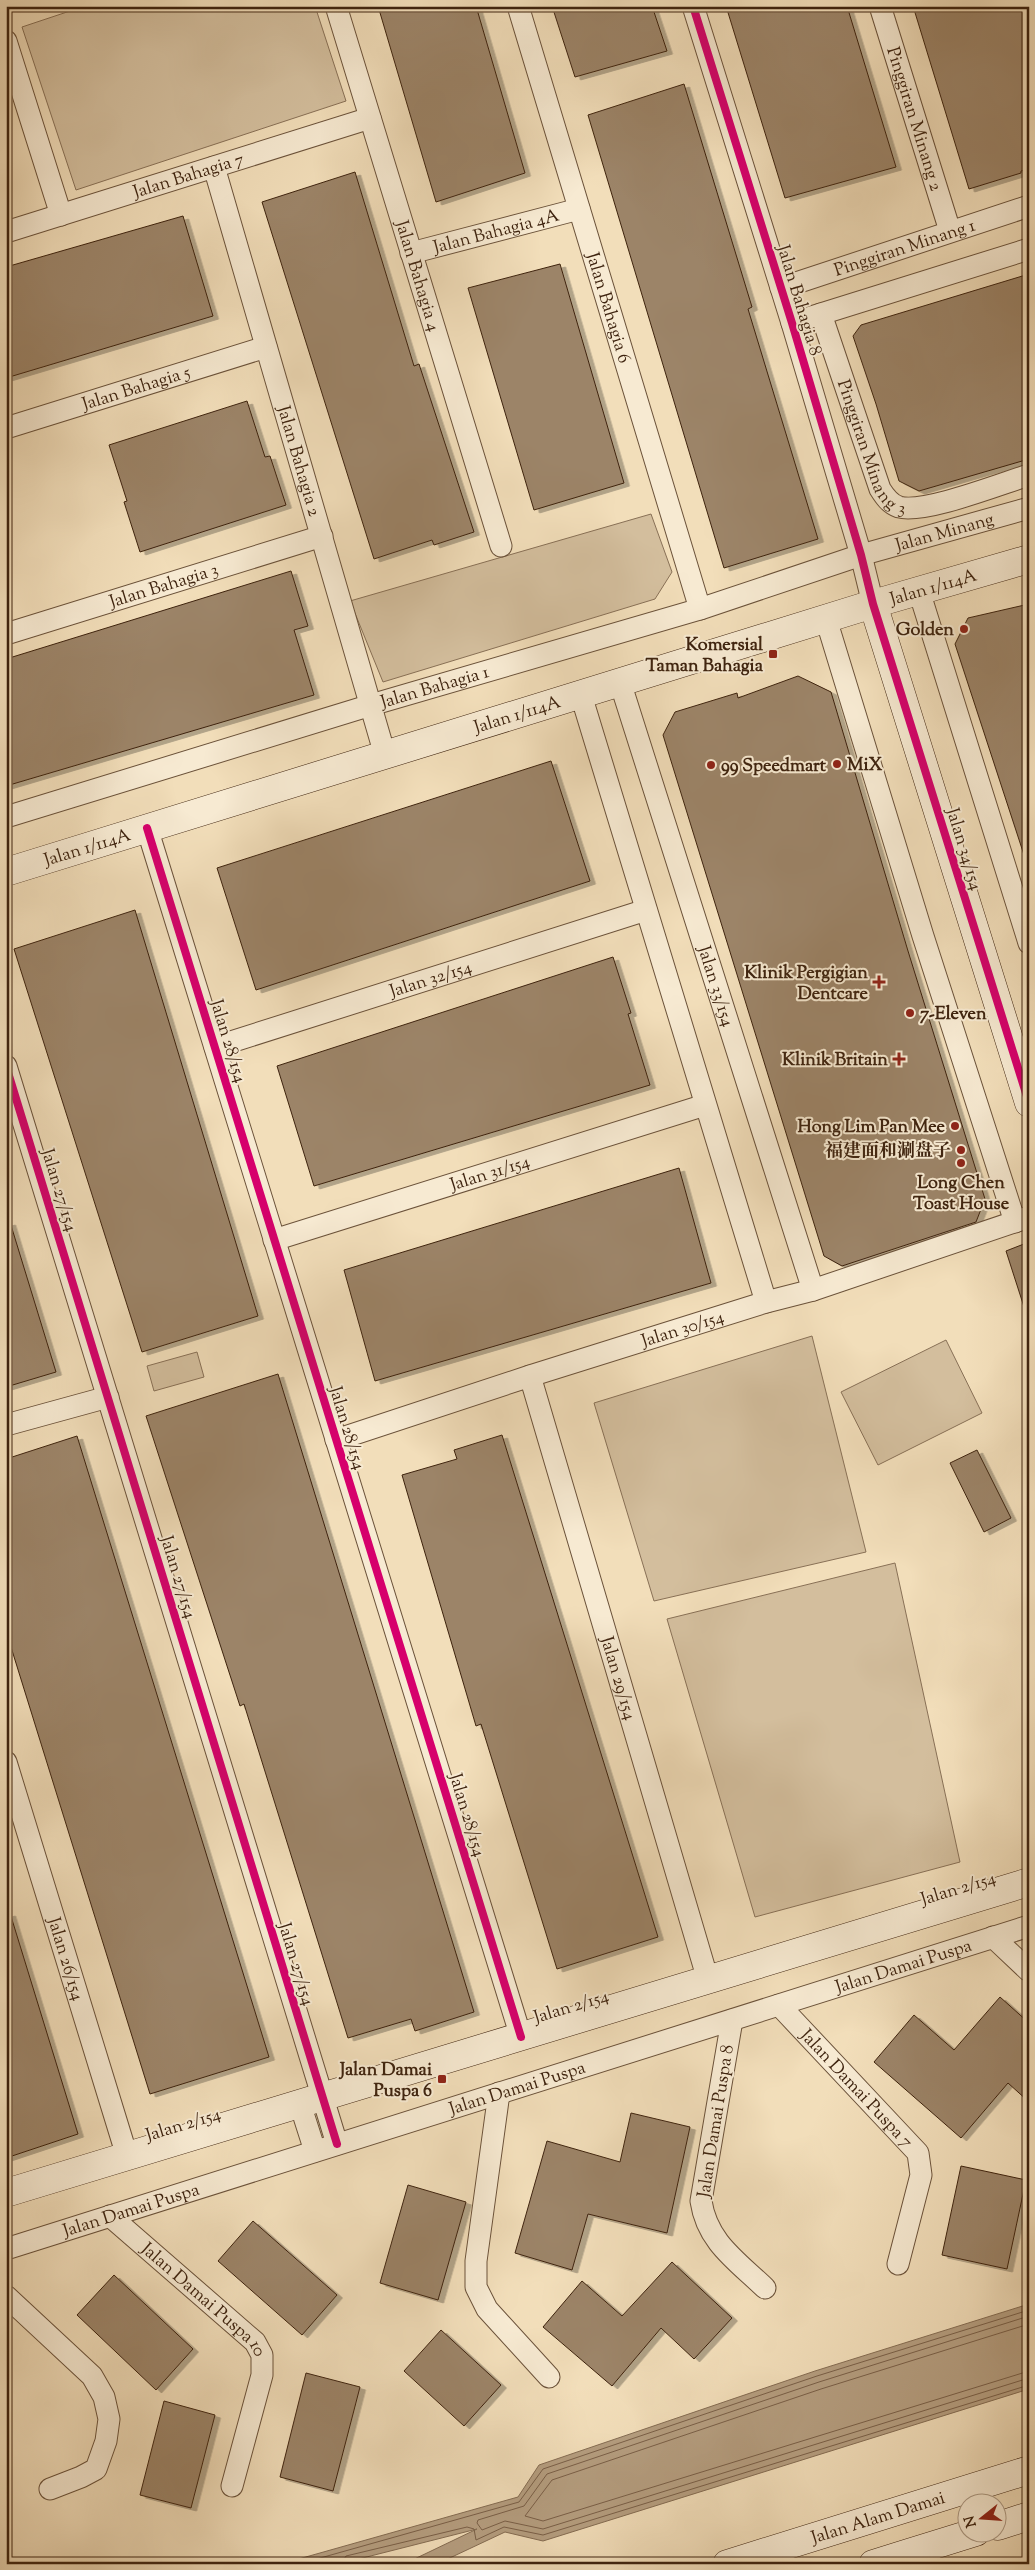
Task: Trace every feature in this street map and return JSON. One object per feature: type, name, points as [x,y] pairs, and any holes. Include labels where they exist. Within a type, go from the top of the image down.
[{"type":"street","name":"Jalan Bahagia 4","points":[[336,6],[501,546]]},
{"type":"street","name":"Jalan Bahagia 6","points":[[518,6],[700,609]]},
{"type":"street","name":"Jalan Bahagia 8","points":[[693,6],[792,324],[861,555],[873,604]]},
{"type":"street","name":"Pinggiran Minang 2","points":[[880,6],[950,231]]},
{"type":"street","points":[[6,41],[61,215]]},
{"type":"street","name":"Jalan Bahagia 7","points":[[6,232],[370,118]]},
{"type":"street","name":"Jalan Bahagia 2","points":[[214,167],[385,755]]},
{"type":"street","name":"Pinggiran Minang 1","points":[[781,288],[1029,206]]},
{"type":"street","name":"Jalan Bahagia 4A","points":[[411,253],[579,209]]},
{"type":"street","points":[[792,324],[1029,249]]},
{"type":"street","name":"Pinggiran Minang 3","points":[[821,314],[880,489],[888,501],[898,507],[918,508],[1029,475]]},
{"type":"street","name":"Jalan Bahagia 5","points":[[6,428],[266,347]]},
{"type":"street","name":"Jalan Minang","points":[[861,555],[1029,508]]},
{"type":"street","name":"Jalan Bahagia 3","points":[[6,634],[322,536]]},
{"type":"street","name":"Jalan Bahagia 1","points":[[6,817],[371,705],[700,609],[861,555]]},
{"type":"street","name":"Jalan 1/114A","points":[[6,872],[873,604],[1029,559]]},
{"type":"street","name":"Jalan 34/154","points":[[919,591],[1029,943]]},
{"type":"street","name":"Jalan 34/154","points":[[873,604],[1029,1103]]},
{"type":"street","points":[[826,619],[923,936],[1022,1220]]},
{"type":"street","name":"Jalan 33/154","points":[[620,682],[813,1290]]},
{"type":"street","points":[[581,695],[766,1302]]},
{"type":"street","name":"Jalan 28/154","points":[[147,828],[521,2037]]},
{"type":"street","name":"Jalan 32/154","points":[[214,1047],[646,910]]},
{"type":"street","name":"Jalan 27/154","points":[[6,1066],[108,1397],[311,2101]]},
{"type":"street","name":"Jalan 31/154","points":[[274,1240],[705,1105]]},
{"type":"street","name":"Jalan 30/154","points":[[336,1440],[530,1376],[766,1302],[813,1290],[1022,1220]]},
{"type":"street","name":"Jalan 29/154","points":[[530,1376],[708,1980]]},
{"type":"street","points":[[6,1425],[108,1397]]},
{"type":"street","name":"Jalan 26/154","points":[[6,1762],[127,2156]]},
{"type":"street","name":"Jalan 2/154","points":[[6,2194],[1029,1882]]},
{"type":"street","name":"Jalan Damai Puspa","points":[[6,2248],[1029,1926]]},
{"type":"street","points":[[993,1937],[1029,1971]]},
{"type":"street","name":"Jalan Damai Puspa 7","points":[[780,2005],[918,2153],[922,2175],[898,2264]]},
{"type":"street","name":"Jalan Damai Puspa 8","points":[[732,2020],[701,2201],[704,2219],[716,2242],[765,2288]]},
{"type":"street","points":[[499,2093],[476,2261],[476,2287],[488,2309],[549,2377]]},
{"type":"street","points":[[311,2101],[337,2144]]},
{"type":"street","points":[[311,2101],[315,2151]]},
{"type":"street","name":"Jalan Damai Puspa 10","points":[[110,2216],[255,2342],[262,2355],[262,2375],[232,2486]]},
{"type":"street","points":[[6,2296],[92,2376],[104,2397],[108,2419],[106,2441],[96,2469],[50,2489]]},
{"type":"street","name":"Jalan Alam Damai","points":[[727,2564],[1029,2470]]},
{"type":"street","points":[[1008,2523],[1029,2516]]},
{"type":"street","points":[[873,2564],[958,2538]]},
{"type":"shaded area","points":[[85,6],[315,6],[346,101],[76,190],[22,27]]},
{"type":"shaded area","points":[[651,514],[672,572],[655,599],[383,682],[350,601]]},
{"type":"shaded area","points":[[812,1336],[866,1552],[654,1601],[594,1403]]},
{"type":"shaded area","points":[[946,1340],[982,1413],[878,1465],[841,1392]]},
{"type":"shaded area","points":[[197,1352],[204,1377],[154,1391],[147,1366]]},
{"type":"shaded area","points":[[895,1563],[960,1862],[755,1917],[667,1619]]},
{"type":"water","points":[[1029,2304],[1029,2389],[543,2541],[505,2532],[437,2564],[404,2564],[477,2529],[339,2564],[281,2564],[518,2497],[539,2465],[815,2371]]},
{"type":"building","points":[[378,6],[476,6],[525,173],[436,202]]},
{"type":"building","points":[[552,6],[652,6],[667,51],[575,77]]},
{"type":"building","points":[[726,6],[847,6],[896,167],[785,198]]},
{"type":"building","points":[[913,6],[1029,6],[1029,169],[969,189]]},
{"type":"building","points":[[684,84],[752,307],[748,309],[818,539],[724,568],[588,115]]},
{"type":"building","points":[[355,172],[414,366],[419,364],[474,532],[434,545],[432,540],[374,559],[262,202]]},
{"type":"building","points":[[183,216],[213,316],[6,378],[6,267]]},
{"type":"building","points":[[560,264],[624,483],[534,510],[468,288]]},
{"type":"building","points":[[1029,274],[1029,459],[919,491],[899,481],[853,336],[861,325]]},
{"type":"building","points":[[247,401],[265,457],[270,456],[286,505],[140,552],[124,502],[127,501],[109,445]]},
{"type":"building","points":[[291,571],[308,626],[294,630],[314,695],[6,786],[6,659]]},
{"type":"building","points":[[1029,604],[1029,857],[1025,858],[955,644],[968,618]]},
{"type":"building","points":[[798,676],[831,692],[908,951],[985,1199],[976,1222],[842,1266],[824,1256],[663,735],[675,712],[737,693],[738,698]]},
{"type":"building","points":[[551,761],[590,881],[256,990],[217,868]]},
{"type":"building","points":[[135,910],[258,1316],[142,1352],[14,949]]},
{"type":"building","points":[[613,957],[631,1013],[628,1014],[650,1085],[314,1186],[277,1066]]},
{"type":"building","points":[[679,1168],[711,1283],[375,1381],[344,1270]]},
{"type":"building","points":[[10,1222],[56,1372],[6,1387],[6,1223]]},
{"type":"building","points":[[1029,1242],[1029,1310],[1025,1310],[1006,1251]]},
{"type":"building","points":[[278,1374],[474,2012],[415,2031],[411,2019],[348,2038],[244,1704],[240,1706],[146,1416]]},
{"type":"building","points":[[502,1435],[658,1937],[557,1969],[481,1724],[476,1726],[402,1475],[457,1459],[454,1450]]},
{"type":"building","points":[[77,1436],[269,2057],[150,2094],[6,1631],[6,1459]]},
{"type":"building","points":[[977,1450],[1011,1518],[984,1532],[950,1463]]},
{"type":"building","points":[[10,1913],[78,2134],[6,2158],[6,1914]]},
{"type":"building","points":[[1000,1997],[1029,2023],[1029,2102],[1008,2083],[961,2138],[874,2062],[914,2015],[954,2050]]},
{"type":"building","points":[[631,2113],[690,2127],[667,2233],[588,2214],[572,2270],[515,2253],[547,2141],[620,2162]]},
{"type":"building","points":[[961,2166],[1026,2180],[1007,2269],[942,2255]]},
{"type":"building","points":[[408,2185],[466,2202],[438,2300],[380,2283]]},
{"type":"building","points":[[253,2221],[337,2295],[302,2335],[218,2261]]},
{"type":"building","points":[[672,2262],[732,2318],[694,2359],[661,2328],[612,2386],[543,2327],[582,2281],[622,2316]]},
{"type":"building","points":[[114,2275],[193,2349],[156,2390],[77,2315]]},
{"type":"building","points":[[441,2330],[501,2385],[464,2426],[404,2371]]},
{"type":"building","points":[[306,2373],[360,2387],[333,2491],[280,2477]]},
{"type":"building","points":[[164,2401],[215,2415],[191,2508],[140,2495]]},
{"type":"cycle path","points":[[693,6],[792,323],[861,555],[873,604],[1029,1103]]},
{"type":"cycle path","points":[[147,828],[521,2037]]},
{"type":"cycle path","points":[[6,1066],[337,2144]]},
{"type":"place","name":"Golden","points":[[964,629]]},
{"type":"place","name":"Komersial Taman Bahagia","points":[[773,654]]},
{"type":"place","name":"MiX","points":[[837,764]]},
{"type":"place","name":"99 Speedmart","points":[[711,765]]},
{"type":"place","name":"Klinik Pergigian Dentcare","points":[[879,982]]},
{"type":"place","name":"7-Eleven","points":[[910,1013]]},
{"type":"place","name":"Klinik Britain","points":[[899,1059]]},
{"type":"place","name":"Hong Lim Pan Mee","points":[[955,1126]]},
{"type":"place","name":"福建面和涮盘子","points":[[961,1150]]},
{"type":"place","name":"Long Chen Toast House","points":[[961,1163]]},
{"type":"place","name":"Jalan Damai Puspa 6","points":[[442,2079]]}]
